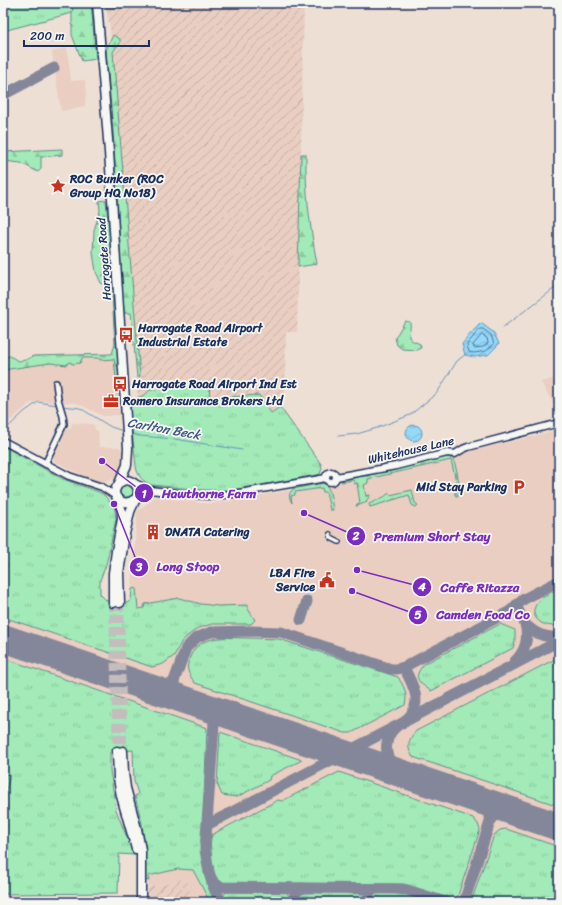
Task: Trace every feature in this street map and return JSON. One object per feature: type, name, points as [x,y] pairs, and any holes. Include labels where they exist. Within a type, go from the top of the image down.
[{"type":"highway","name":"Harrogate Road","points":[[97,3],[128,448],[127,465],[119,483]]},
{"type":"highway","name":"Harrogate Road","points":[[127,465],[134,483]]},
{"type":"highway","points":[[116,603],[113,573],[119,552],[130,512],[138,492],[134,483],[127,480],[119,483],[115,489],[115,493],[122,511],[119,552]]},
{"type":"highway","points":[[117,498],[124,503],[132,502],[135,499]]},
{"type":"highway","points":[[120,751],[126,788],[141,850],[141,902]]},
{"type":"street","points":[[45,464],[64,424],[56,383]]},
{"type":"street","name":"Whitehouse Lane","points":[[150,490],[212,496],[233,494],[326,478],[329,482],[331,482],[335,480],[336,477],[396,466],[447,453],[455,454],[468,447],[559,423]]},
{"type":"street","points":[[3,441],[69,476],[102,487],[117,498]]},
{"type":"street","points":[[102,487],[119,483]]},
{"type":"street","points":[[134,483],[150,490]]},
{"type":"street","points":[[135,499],[150,490]]},
{"type":"street","points":[[330,534],[331,538],[339,542]]},
{"type":"shaded area","points":[[106,3],[304,3],[297,332],[286,332],[285,396],[277,402],[280,407],[271,413],[259,395],[209,398],[208,386],[150,390],[143,396],[138,397],[137,390],[142,389],[141,384],[137,385],[110,28]]},
{"type":"shaded area","points":[[67,47],[71,81],[85,80],[85,106],[61,111],[52,52]]},
{"type":"shaded area","points":[[118,354],[122,415],[103,416],[77,403],[41,401],[30,403],[3,427],[3,365]]},
{"type":"shaded area","points":[[559,377],[559,414],[541,382]]},
{"type":"shaded area","points":[[72,423],[94,425],[95,430],[98,430],[99,447],[119,447],[124,452],[123,463],[116,477],[102,483],[92,480],[54,461],[53,457],[65,434],[65,430],[71,428]]},
{"type":"shaded area","points":[[559,429],[559,902],[201,902],[198,896],[191,897],[187,879],[185,878],[149,887],[149,786],[134,781],[133,750],[110,752],[110,770],[3,731],[3,450],[17,454],[64,479],[99,492],[104,495],[115,509],[116,519],[106,565],[100,580],[100,594],[110,604],[127,603],[131,600],[137,512],[155,497],[211,504],[322,485],[326,486],[339,484],[343,480],[394,470]]},
{"type":"shaded area","points":[[185,878],[187,879],[191,896],[198,896],[201,902],[148,902],[149,887]]},
{"type":"green space","points":[[3,3],[74,3],[72,13],[3,31]]},
{"type":"green space","points":[[74,3],[91,3],[96,59],[82,61],[72,35],[72,13]]},
{"type":"green space","points":[[106,3],[133,3],[132,7],[106,8]]},
{"type":"green space","points":[[113,35],[120,39],[120,44],[113,52],[140,377],[137,377],[131,313],[124,313],[113,130],[106,50]]},
{"type":"green space","points":[[62,149],[62,155],[41,157],[41,169],[38,172],[21,163],[3,161],[3,152]]},
{"type":"green space","points":[[301,154],[306,154],[308,209],[317,264],[298,267]]},
{"type":"green space","points":[[106,200],[115,290],[101,283],[96,272],[93,253],[94,230],[100,211],[99,201]]},
{"type":"green space","points":[[112,295],[115,295],[120,387],[117,388],[114,359],[100,360],[99,358],[82,358],[80,363],[72,364],[70,362],[67,365],[50,363],[3,370],[3,357],[10,356],[18,361],[26,360],[33,356],[112,354],[115,344]]},
{"type":"green space","points":[[405,321],[410,322],[409,337],[411,340],[420,344],[421,348],[418,350],[402,349],[397,345],[395,338]]},
{"type":"green space","points":[[209,386],[210,398],[259,395],[271,413],[280,407],[321,464],[322,468],[320,474],[233,490],[205,490],[151,485],[145,482],[140,477],[136,466],[129,406],[131,401],[144,395],[150,390]]},
{"type":"green space","points":[[3,446],[63,479],[99,492],[104,495],[115,509],[116,519],[106,565],[100,580],[100,594],[110,604],[127,603],[131,600],[132,589],[136,588],[138,609],[144,608],[145,604],[179,598],[201,604],[218,606],[248,605],[248,609],[255,620],[251,624],[212,624],[198,628],[182,641],[174,656],[163,664],[152,667],[3,617]]},
{"type":"green space","points":[[448,457],[453,459],[457,472],[459,484],[458,497],[455,495],[456,481],[451,460],[368,479],[368,483],[364,485],[366,496],[370,496],[366,501],[367,502],[357,506],[357,504],[360,503],[357,483],[354,484],[353,480],[341,482],[342,480]]},
{"type":"green space","points":[[127,482],[134,488],[134,490],[133,495],[126,499],[120,497],[118,488]]},
{"type":"green space","points":[[322,483],[328,487],[333,510],[330,510],[326,492],[323,492],[322,488],[295,492],[295,495],[291,496],[292,503],[290,493],[293,489]]},
{"type":"green space","points":[[412,490],[415,503],[418,505],[416,507],[412,505],[409,495],[370,507],[369,504],[389,493],[390,495]]},
{"type":"green space","points":[[559,589],[559,624],[554,626],[543,624],[536,617],[534,612],[535,607],[542,598]]},
{"type":"green space","points":[[500,624],[515,630],[515,641],[513,648],[431,691],[420,682],[418,679],[418,673],[424,664]]},
{"type":"green space","points":[[215,638],[279,639],[398,677],[405,690],[405,705],[351,733],[345,733],[195,683],[189,674],[188,665],[194,649],[207,640]]},
{"type":"green space","points":[[559,657],[559,806],[413,757],[409,750],[409,744],[411,737],[416,731]]},
{"type":"green space","points":[[3,658],[207,728],[202,854],[205,878],[215,902],[210,902],[193,870],[178,869],[148,876],[149,881],[145,880],[145,846],[142,824],[135,796],[138,794],[134,781],[133,750],[110,752],[110,770],[116,810],[134,855],[119,854],[118,893],[3,894],[3,802],[10,775],[3,774]]},
{"type":"green space","points":[[220,732],[302,760],[270,776],[269,780],[237,797],[222,795],[217,784]]},
{"type":"green space","points":[[339,772],[473,818],[478,824],[480,830],[457,898],[452,899],[404,884],[222,883],[217,880],[214,873],[210,840],[213,834],[278,800],[282,801]]},
{"type":"green space","points":[[3,774],[10,775],[3,802]]},
{"type":"green space","points":[[506,829],[559,847],[559,902],[471,902],[494,835],[500,830]]},
{"type":"green space","points":[[227,892],[286,892],[291,898],[290,902],[226,902],[223,897]]},
{"type":"green space","points":[[309,892],[358,893],[364,896],[366,902],[297,902],[299,896]]},
{"type":"green space","points":[[400,892],[432,902],[372,902],[372,897],[376,893]]},
{"type":"water","points":[[481,323],[494,333],[499,344],[488,355],[474,357],[465,355],[462,344]]},
{"type":"water","points":[[414,425],[421,430],[422,433],[417,440],[414,441],[407,436],[406,433],[411,426]]},
{"type":"waterway","name":"Carlton Beck","points":[[502,328],[559,285]]},
{"type":"waterway","name":"Carlton Beck","points":[[338,436],[357,434],[410,415],[437,393],[457,361],[466,354]]},
{"type":"waterway","name":"Carlton Beck","points":[[3,432],[24,412],[38,402],[57,405]]},
{"type":"waterway","name":"Carlton Beck","points":[[62,406],[80,408],[111,427],[123,431]]},
{"type":"waterway","name":"Carlton Beck","points":[[130,433],[140,436],[175,439],[242,450]]},
{"type":"taxiway","points":[[3,95],[54,68]]},
{"type":"taxiway","points":[[174,681],[186,648],[196,638],[211,632],[281,632],[391,669],[397,669],[404,667],[510,611],[524,599],[559,581]]},
{"type":"taxiway","points":[[301,620],[307,601]]},
{"type":"taxiway","points":[[516,605],[525,624]]},
{"type":"taxiway","points":[[514,662],[521,654],[525,645],[527,635],[525,624],[540,635],[559,637]]},
{"type":"taxiway","points":[[207,827],[209,824],[559,641]]},
{"type":"taxiway","points":[[404,667],[413,687],[416,700],[412,713],[407,719]]},
{"type":"taxiway","points":[[155,689],[166,689],[174,681],[175,691],[182,698]]},
{"type":"taxiway","points":[[200,704],[211,712],[214,724],[220,718],[225,716],[239,718]]},
{"type":"taxiway","points":[[214,724],[205,850],[209,872],[221,902]]},
{"type":"taxiway","points":[[396,727],[388,739],[387,754],[391,763],[404,774]]},
{"type":"taxiway","points":[[312,742],[319,747],[324,755]]},
{"type":"taxiway","points":[[323,746],[349,748]]},
{"type":"taxiway","points":[[337,758],[354,758],[364,760]]},
{"type":"taxiway","points":[[477,799],[484,803],[488,808],[490,822],[500,812],[513,811]]},
{"type":"taxiway","points":[[464,902],[490,822]]},
{"type":"taxiway","points":[[210,876],[218,886],[223,887],[396,889],[407,890],[445,902]]},
{"type":"taxiway","points":[[294,902],[295,893],[302,888]]},
{"type":"taxiway","points":[[369,889],[369,902]]},
{"type":"runway","points":[[3,638],[559,827]]},
{"type":"tunnel","points":[[113,603],[117,751]]},
{"type":"tunnel","points":[[120,603],[123,751]]},
{"type":"place","name":"ROC Bunker (ROC Group HQ No18)","points":[[58,186]]},
{"type":"place","name":"Harrogate Road Airport Industrial Estate","points":[[126,335]]},
{"type":"place","name":"Harrogate Road Airport Ind Est","points":[[120,384]]},
{"type":"place","name":"Romero Insurance Brokers Ltd","points":[[111,401]]},
{"type":"place","name":"Hawthorne Farm","points":[[102,461]]},
{"type":"place","name":"Mid Stay Parking","points":[[519,487]]},
{"type":"place","name":"Long Stoop","points":[[114,504]]},
{"type":"place","name":"Premium Short Stay","points":[[304,513]]},
{"type":"place","name":"DNATA Catering","points":[[153,532]]},
{"type":"place","name":"Caffe Ritazza","points":[[357,570]]},
{"type":"place","name":"LBA Fire Service","points":[[327,580]]},
{"type":"place","name":"Camden Food Co","points":[[352,591]]}]
